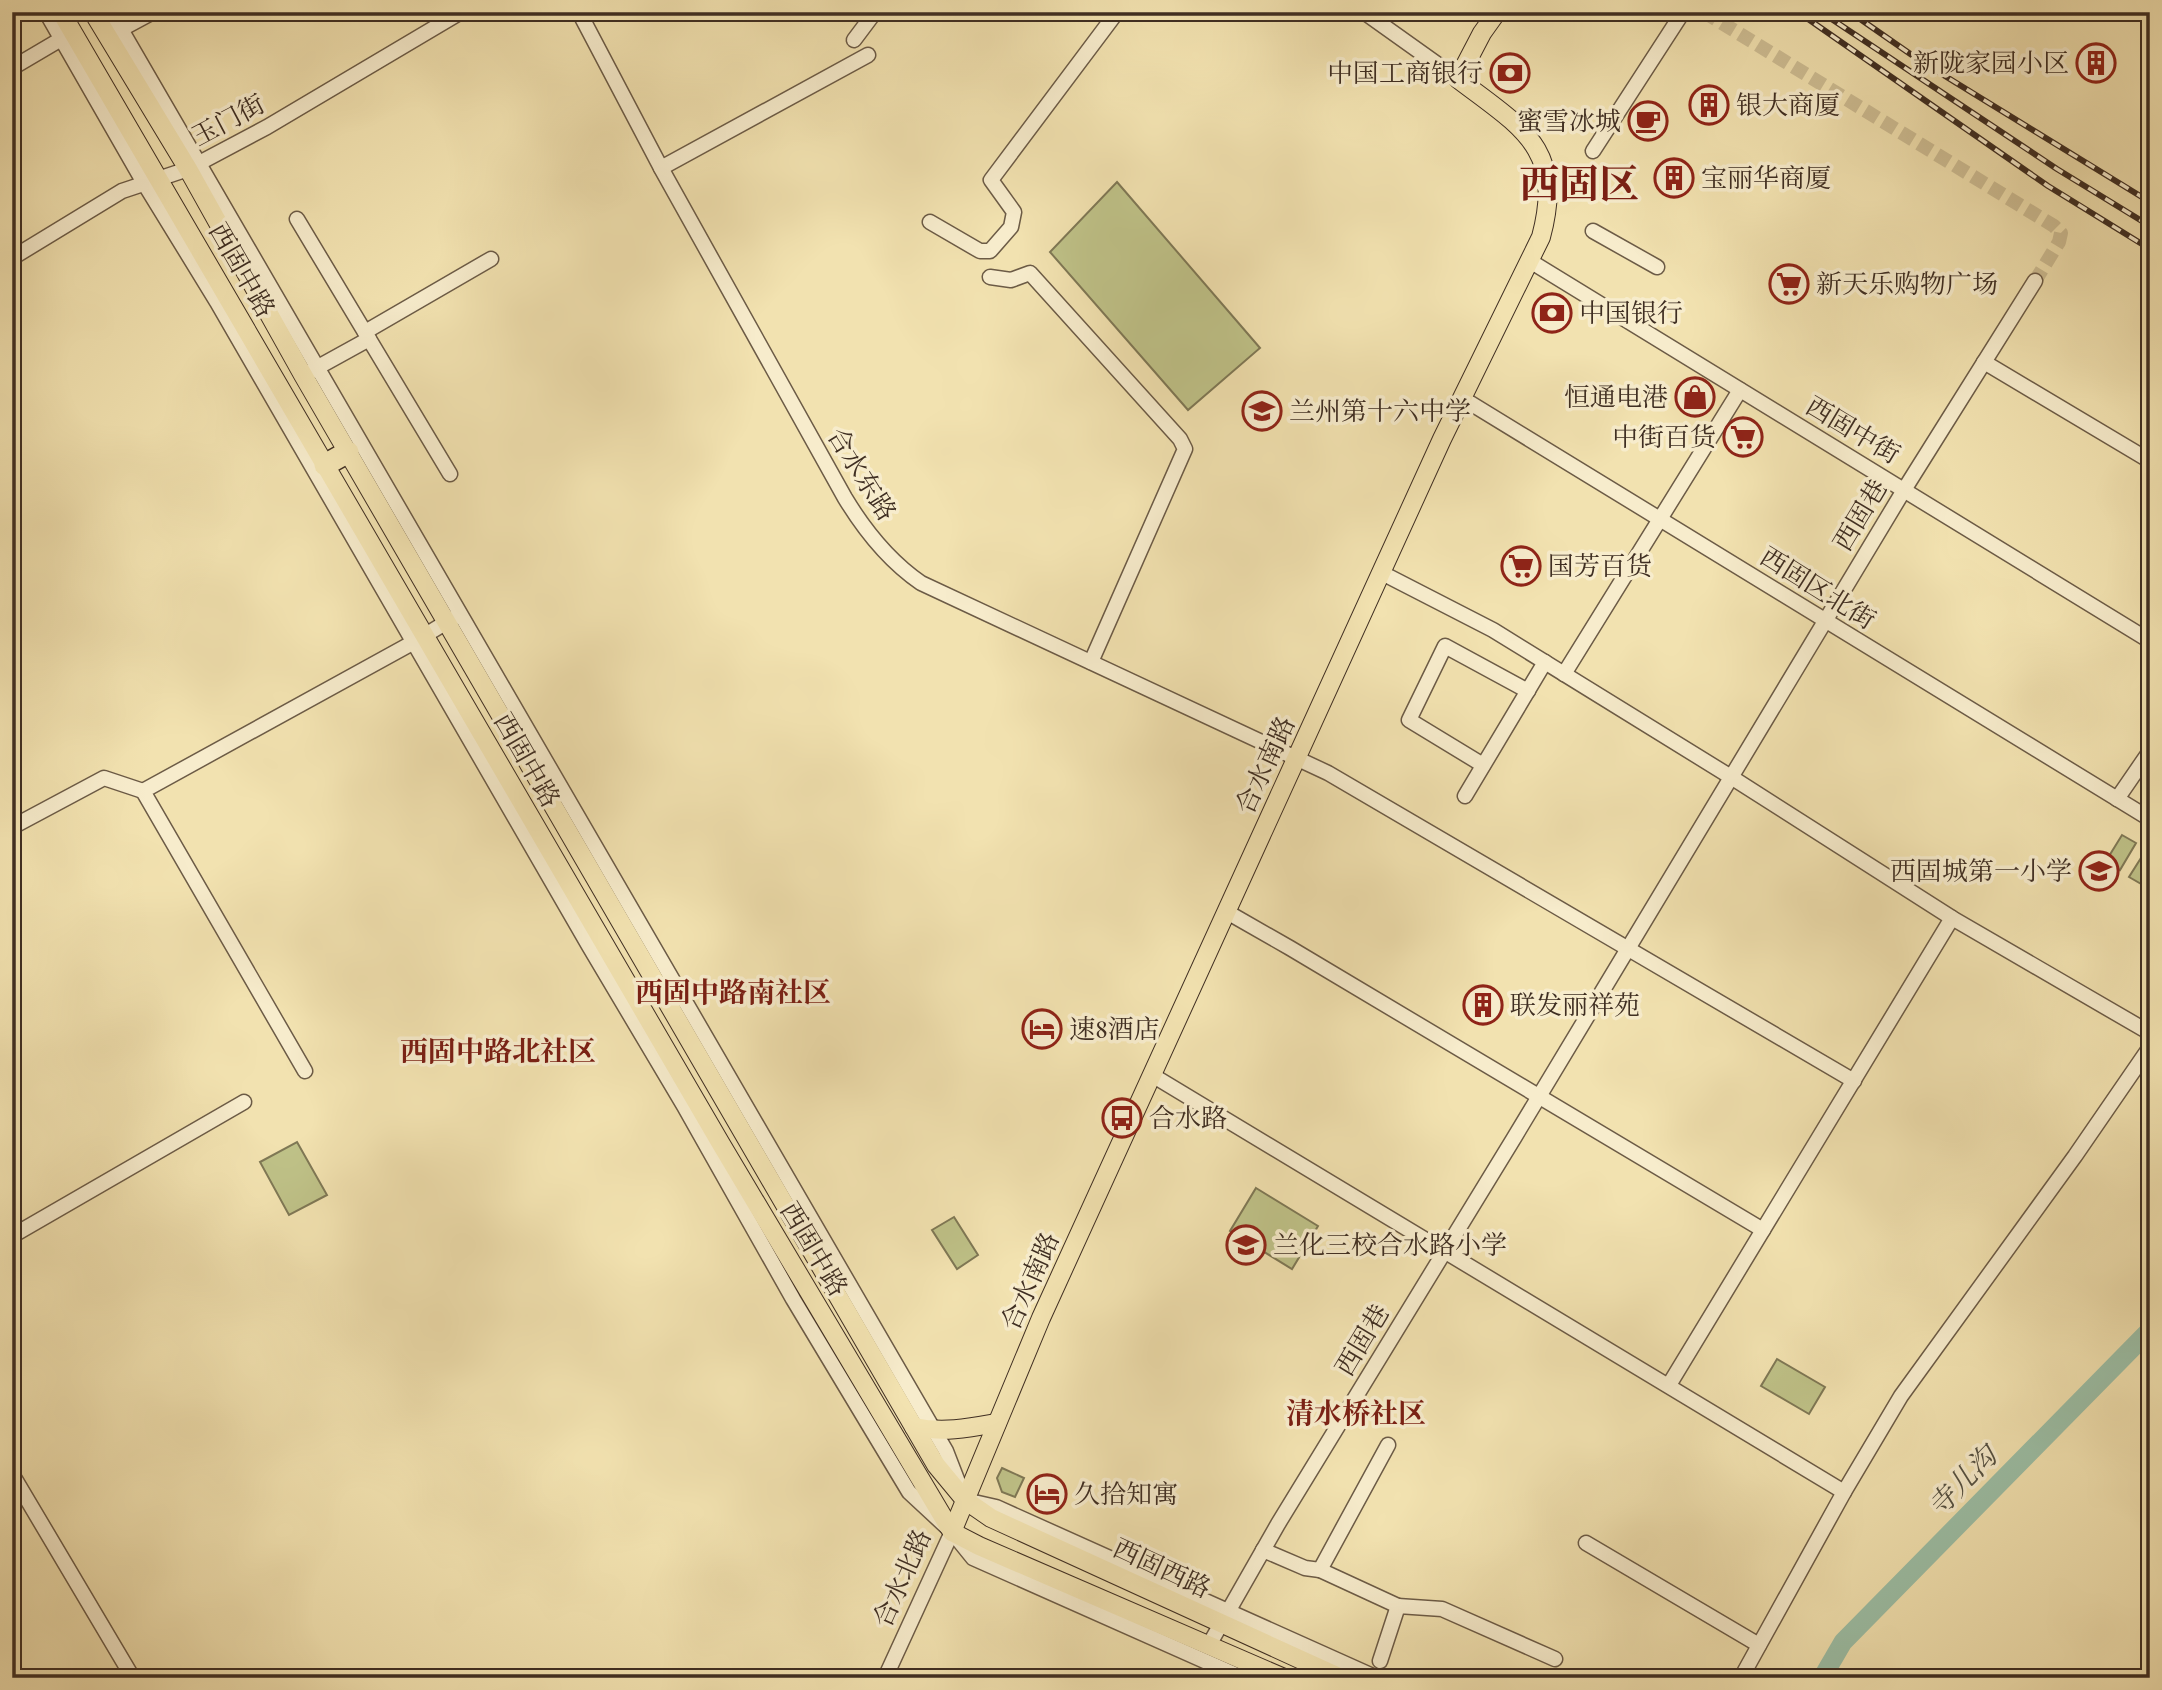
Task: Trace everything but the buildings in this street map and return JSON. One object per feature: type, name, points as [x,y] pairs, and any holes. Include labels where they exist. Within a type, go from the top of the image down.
[{"type":"highway","points":[[325,465],[348,452]]},
{"type":"main road","name":"西固中路","points":[[61,12],[67,36],[151,180],[325,465],[419,639],[952,1532]]},
{"type":"main road","name":"西固中路","points":[[93,12],[114,33],[194,166],[310,371],[348,452],[453,619],[742,1132],[936,1465],[965,1500]]},
{"type":"main road","points":[[1458,79],[1482,33],[1497,12]]},
{"type":"main road","name":"合水南路","points":[[965,1500],[1041,1318],[1462,397],[1530,261],[1546,219],[1553,187],[1542,157],[1529,135],[1458,79]]},
{"type":"main road","points":[[721,1144],[742,1132]]},
{"type":"main road","points":[[914,1427],[934,1431],[997,1423]]},
{"type":"main road","name":"合水北路","points":[[952,1532],[965,1500]]},
{"type":"main road","name":"西固西路","points":[[965,1500],[991,1518],[1224,1617],[1341,1678]]},
{"type":"main road","name":"西固西路","points":[[952,1532],[1284,1678]]},
{"type":"street","points":[[12,68],[67,36],[46,12]]},
{"type":"street","points":[[111,12],[114,33],[153,12]]},
{"type":"street","name":"玉门街","points":[[12,258],[122,191],[194,166],[267,127],[461,12]]},
{"type":"street","name":"合水东路","points":[[579,12],[661,168],[860,524],[905,572],[921,583],[1328,773],[1628,948]]},
{"type":"street","points":[[854,40],[875,12]]},
{"type":"street","points":[[930,222],[980,251],[990,251],[1011,227],[1014,212],[991,180],[1117,12]]},
{"type":"street","points":[[1364,12],[1458,79]]},
{"type":"street","points":[[1593,151],[1683,12]]},
{"type":"street","points":[[661,168],[868,55]]},
{"type":"street","points":[[151,180],[217,302],[419,639],[793,1299],[912,1495],[952,1532],[973,1558],[1243,1678]]},
{"type":"street","points":[[297,219],[450,474]]},
{"type":"street","points":[[1593,231],[1657,267]]},
{"type":"street","points":[[491,258],[310,371],[453,619],[946,1451],[965,1500]]},
{"type":"street","name":"西固中街","points":[[1530,261],[2150,641]]},
{"type":"street","points":[[990,277],[1010,280],[1030,273],[1180,439],[1185,449],[1091,662]]},
{"type":"street","name":"西固巷","points":[[1209,1645],[1904,490],[2035,281]]},
{"type":"street","points":[[1984,362],[2150,461]]},
{"type":"street","points":[[1564,674],[1740,390]]},
{"type":"street","name":"西固区北街","points":[[1462,397],[2150,819]]},
{"type":"street","points":[[1382,573],[1493,630],[1952,918],[2150,1033]]},
{"type":"street","points":[[143,792],[453,619]]},
{"type":"street","points":[[1483,765],[1409,720],[1445,646],[1528,691]]},
{"type":"street","points":[[1465,796],[1545,663]]},
{"type":"street","points":[[2117,799],[2150,751]]},
{"type":"street","points":[[14,824],[104,778],[143,792],[305,1071]]},
{"type":"street","points":[[1227,912],[1763,1230]]},
{"type":"street","points":[[1669,1385],[1952,918]]},
{"type":"street","points":[[1628,948],[1854,1081]]},
{"type":"street","points":[[1741,1678],[1844,1492],[1901,1396],[2075,1156],[2150,1047]]},
{"type":"street","points":[[1152,1075],[1844,1492]]},
{"type":"street","points":[[12,1236],[244,1102]]},
{"type":"street","points":[[1320,1570],[1388,1445]]},
{"type":"street","points":[[12,1474],[133,1678]]},
{"type":"street","name":"合水北路","points":[[885,1678],[952,1532]]},
{"type":"street","points":[[1586,1543],[1759,1645]]},
{"type":"street","points":[[1264,1550],[1305,1568],[1320,1570],[1398,1606],[1442,1609],[1555,1658]]},
{"type":"street","points":[[1380,1661],[1398,1606]]},
{"type":"street","points":[[1224,1617],[1377,1678]]},
{"type":"green space","points":[[1117,182],[1260,348],[1188,410],[1050,252]]},
{"type":"green space","points":[[2122,835],[2136,843],[2120,870],[2106,861]]},
{"type":"green space","points":[[2146,850],[2150,852],[2150,889],[2129,877]]},
{"type":"green space","points":[[297,1142],[327,1195],[289,1215],[260,1162]]},
{"type":"green space","points":[[1256,1188],[1318,1226],[1292,1269],[1230,1231]]},
{"type":"green space","points":[[954,1217],[978,1255],[957,1269],[932,1230]]},
{"type":"green space","points":[[1777,1359],[1825,1387],[1809,1414],[1761,1386]]},
{"type":"green space","points":[[1002,1468],[1024,1478],[1015,1497],[1002,1492],[997,1478]]},
{"type":"waterway","name":"寺儿沟","points":[[1822,1678],[1843,1642],[2150,1330]]},
{"type":"tunnel","points":[[1704,12],[2054,226],[2061,233],[2059,242],[2035,281]]},
{"type":"railway","points":[[1798,12],[2048,186],[2150,249]]},
{"type":"railway","points":[[1821,12],[2057,169],[2150,226]]},
{"type":"railway","points":[[1850,12],[1919,60],[2150,202]]},
{"type":"place","name":"新陇家园小区","points":[[2096,63]]},
{"type":"place","name":"中国工商银行","points":[[1510,73]]},
{"type":"place","name":"银大商厦","points":[[1709,105]]},
{"type":"place","name":"蜜雪冰城","points":[[1648,121]]},
{"type":"place","name":"宝丽华商厦","points":[[1674,178]]},
{"type":"place","name":"新天乐购物广场","points":[[1789,284]]},
{"type":"place","name":"中国银行","points":[[1552,313]]},
{"type":"place","name":"恒通电港","points":[[1695,397]]},
{"type":"place","name":"兰州第十六中学","points":[[1262,411]]},
{"type":"place","name":"中街百货","points":[[1743,437]]},
{"type":"place","name":"国芳百货","points":[[1521,566]]},
{"type":"place","name":"西固城第一小学","points":[[2099,871]]},
{"type":"place","name":"联发丽祥苑","points":[[1483,1005]]},
{"type":"place","name":"速8酒店","points":[[1042,1029]]},
{"type":"place","name":"合水路","points":[[1122,1118]]},
{"type":"place","name":"兰化三校合水路小学","points":[[1246,1245]]},
{"type":"place","name":"久拾知寓","points":[[1047,1494]]},
{"type":"district","name":"西固区","points":[[1579,184]]},
{"type":"district","name":"西固中路南社区","points":[[733,992]]},
{"type":"district","name":"西固中路北社区","points":[[498,1051]]},
{"type":"district","name":"清水桥社区","points":[[1356,1413]]}]
